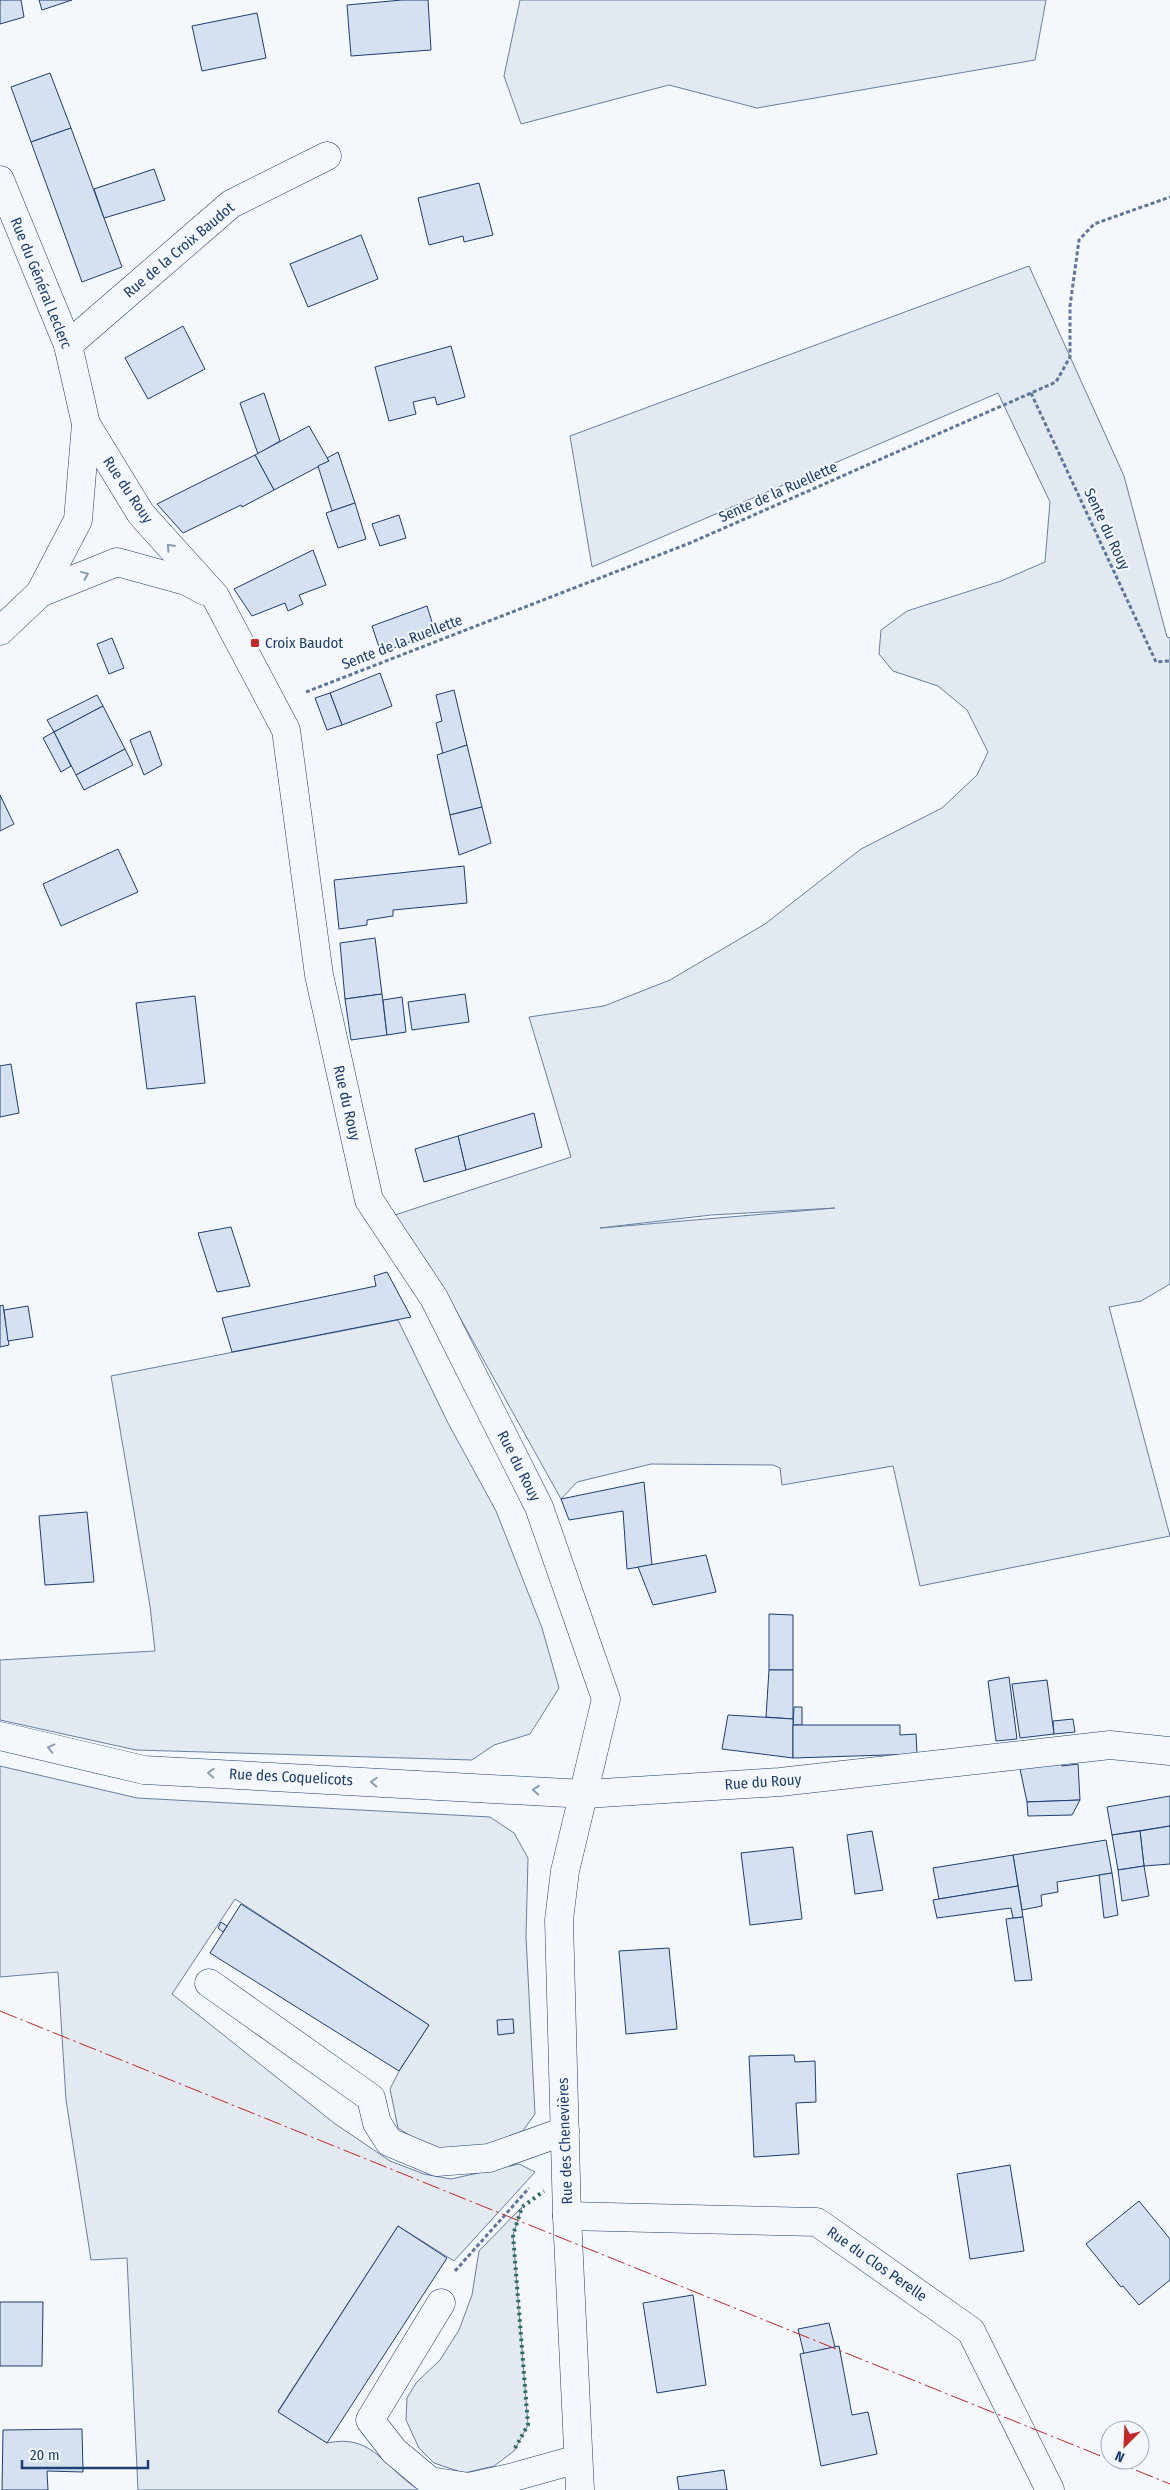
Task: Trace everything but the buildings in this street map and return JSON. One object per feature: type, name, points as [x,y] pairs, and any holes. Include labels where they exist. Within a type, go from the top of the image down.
[{"type":"street","name":"Rue de la Croix Baudot","points":[[68,345],[232,204],[327,156]]},
{"type":"street","name":"Rue du Général Leclerc","points":[[0,180],[68,345],[86,424],[78,520],[40,593],[0,630]]},
{"type":"street","name":"Rue du Rouy","points":[[86,424],[141,514],[215,596],[286,730],[319,975],[370,1200],[434,1298],[539,1507],[606,1699],[585,1794],[780,1782],[1110,1745],[1170,1751]]},
{"type":"street","points":[[40,593],[117,562],[186,581],[215,596]]},
{"type":"street","name":"Rue des Coquelicots","points":[[0,1736],[144,1770],[585,1794]]},
{"type":"street","name":"Rue des Chenevières","points":[[580,2490],[567,2216],[559,1920],[565,1871],[585,1794]]},
{"type":"street","points":[[209,1983],[371,2098],[377,2123],[389,2142],[397,2146],[437,2162],[489,2158],[565,2131]]},
{"type":"street","name":"Rue du Clos Perelle","points":[[567,2216],[817,2222],[971,2331],[1050,2490]]},
{"type":"street","points":[[441,2303],[370,2420],[394,2451],[430,2481],[469,2487],[578,2459]]},
{"type":"path","name":"Sente de la Ruellette","points":[[273,706],[690,543],[1056,382],[1070,357],[1070,306],[1079,240],[1094,224],[1170,197]]},
{"type":"path","name":"Sente du Rouy","points":[[1032,393],[1156,662],[1170,661]]},
{"type":"path","points":[[457,2266],[519,2198]]},
{"type":"shaded area","points":[[520,0],[1046,0],[1035,60],[757,108],[669,85],[521,124],[504,76]]},
{"type":"shaded area","points":[[1029,266],[1124,476],[1167,637],[1170,638],[1170,1284],[1141,1301],[1109,1307],[1170,1536],[920,1586],[893,1466],[782,1485],[780,1468],[773,1465],[651,1464],[577,1482],[561,1499],[444,1289],[395,1215],[571,1157],[529,1017],[604,1006],[670,980],[765,924],[861,849],[942,808],[977,775],[988,752],[967,710],[938,686],[893,671],[879,654],[881,630],[907,611],[1001,581],[1045,562],[1050,502],[998,393],[592,567],[570,436]],"holes":[[[835,1208],[600,1228],[711,1215]]]},
{"type":"shaded area","points":[[398,1320],[448,1423],[496,1511],[542,1628],[559,1688],[530,1734],[494,1745],[472,1760],[136,1750],[0,1720],[0,1660],[155,1651],[150,1606],[111,1376]]},
{"type":"shaded area","points":[[0,1766],[137,1798],[490,1817],[514,1833],[528,1858],[526,1936],[535,2114],[522,2132],[499,2143],[444,2151],[420,2142],[398,2128],[390,2089],[399,2071],[429,2025],[235,1899],[172,1994],[334,2123],[390,2161],[424,2174],[451,2179],[519,2164],[535,2172],[454,2261],[398,2226],[278,2411],[327,2443],[343,2441],[356,2443],[367,2448],[377,2454],[419,2490],[138,2490],[127,2258],[91,2260],[66,2100],[58,1972],[0,1977]]},
{"type":"shaded area","points":[[522,2207],[513,2235],[528,2425],[514,2451],[494,2466],[464,2473],[434,2463],[419,2448],[406,2420],[407,2398],[416,2383],[440,2360],[459,2330],[472,2295],[479,2251]]},
{"type":"hedge","points":[[515,2448],[528,2425],[513,2235],[522,2207],[544,2191]]},
{"type":"power","points":[[0,2011],[1170,2484]]},
{"type":"place","name":"Croix Baudot","points":[[255,643]]}]
